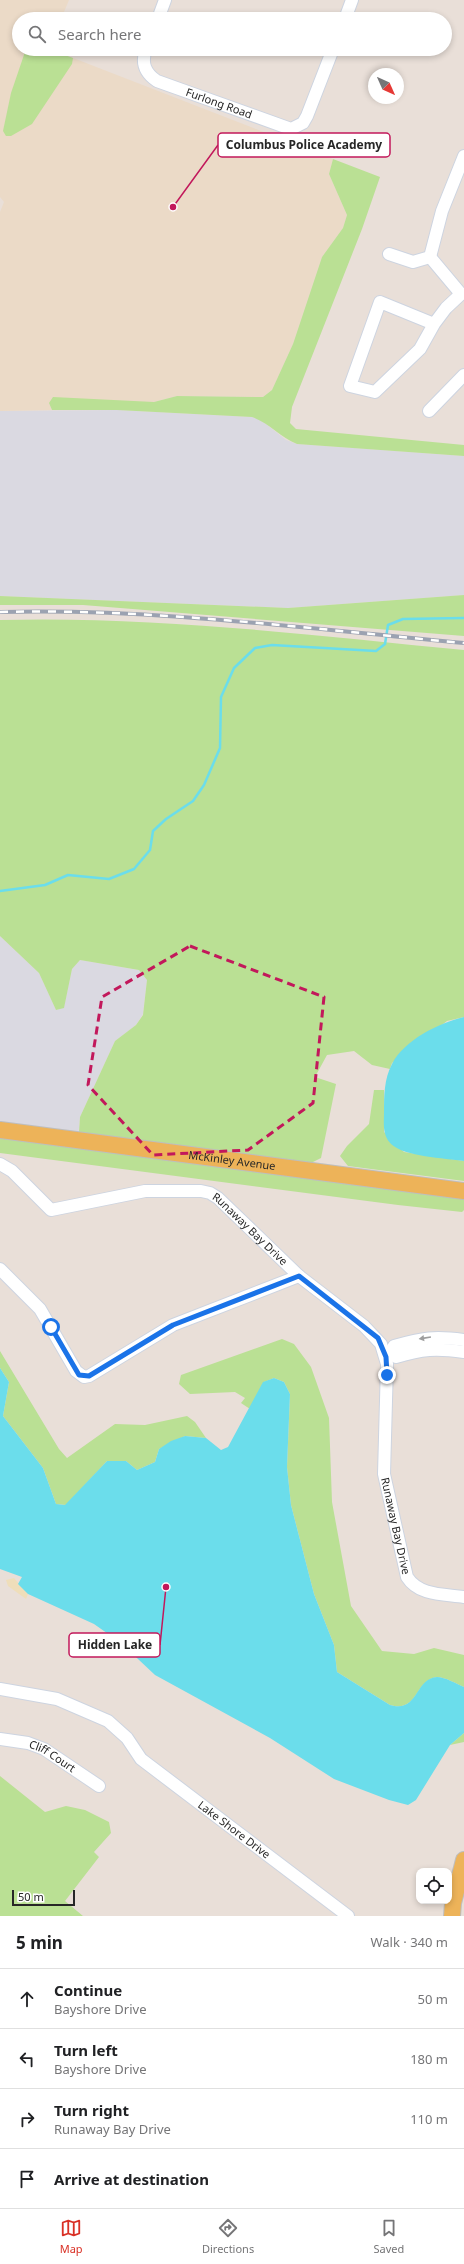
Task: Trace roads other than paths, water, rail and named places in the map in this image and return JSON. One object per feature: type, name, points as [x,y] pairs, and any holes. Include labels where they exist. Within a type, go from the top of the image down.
[{"type":"main road","name":"McKinley Avenue","points":[[0,1130],[464,1191]]},
{"type":"main road","points":[[452,1916],[453,1903],[464,1860]]},
{"type":"street","points":[[161,12],[165,0]]},
{"type":"street","points":[[348,12],[352,0]]},
{"type":"street","name":"Furlong Road","points":[[143,56],[145,68],[150,76],[157,81],[285,128],[297,127],[307,116],[330,56]]},
{"type":"street","points":[[430,257],[436,229],[459,183],[464,156]]},
{"type":"street","points":[[389,254],[413,262],[430,257]]},
{"type":"street","points":[[430,257],[461,294],[446,308],[434,324],[420,349],[375,392],[350,386],[380,302],[434,324]]},
{"type":"street","points":[[430,410],[464,375]]},
{"type":"street","name":"Runaway Bay Drive","points":[[0,1164],[12,1171],[51,1210],[135,1192],[176,1191],[210,1193],[218,1198],[299,1276],[378,1338],[388,1354],[384,1474],[407,1577],[412,1585],[421,1590],[464,1597]]},
{"type":"street","points":[[0,1269],[40,1309],[76,1371],[84,1377],[89,1376],[173,1325],[299,1276]]},
{"type":"street","points":[[464,1340],[445,1337],[424,1338],[394,1346],[388,1354],[396,1357],[420,1350],[438,1348],[464,1352]]},
{"type":"street","name":"Lake Shore Drive","points":[[0,1689],[58,1699],[93,1716],[107,1731],[127,1738],[142,1759],[348,1916]]},
{"type":"street","name":"Cliff Court","points":[[0,1739],[28,1743],[44,1748],[99,1786]]},
{"type":"water","points":[[464,1017],[464,1161],[415,1154],[397,1148],[391,1144],[386,1137],[384,1125],[385,1088],[387,1076],[392,1064],[405,1047],[413,1040],[433,1028]]},
{"type":"water","points":[[0,1368],[9,1382],[3,1416],[43,1468],[56,1504],[65,1505],[107,1461],[126,1461],[137,1470],[155,1462],[159,1449],[171,1441],[185,1436],[206,1438],[221,1450],[228,1447],[263,1382],[274,1378],[284,1382],[290,1394],[287,1467],[291,1505],[314,1594],[334,1645],[337,1672],[390,1705],[399,1706],[406,1704],[412,1700],[424,1683],[437,1677],[447,1679],[464,1687],[464,1733],[450,1745],[416,1800],[408,1805],[389,1800],[334,1779],[270,1738],[155,1675],[121,1643],[94,1624],[28,1594],[18,1584],[22,1577],[0,1569]]},
{"type":"waterway","points":[[0,891],[45,885],[68,875],[109,879],[134,869],[150,850],[153,831],[166,819],[193,801],[204,785],[220,748],[221,697],[234,668],[255,648],[272,645],[376,651],[385,644],[388,625],[403,619],[464,618]]},
{"type":"railway","points":[[0,612],[116,613],[174,616],[464,643]]},
{"type":"place","name":"Columbus Police Academy","points":[[173,207]]},
{"type":"place","name":"Hidden Lake","points":[[166,1587]]}]
